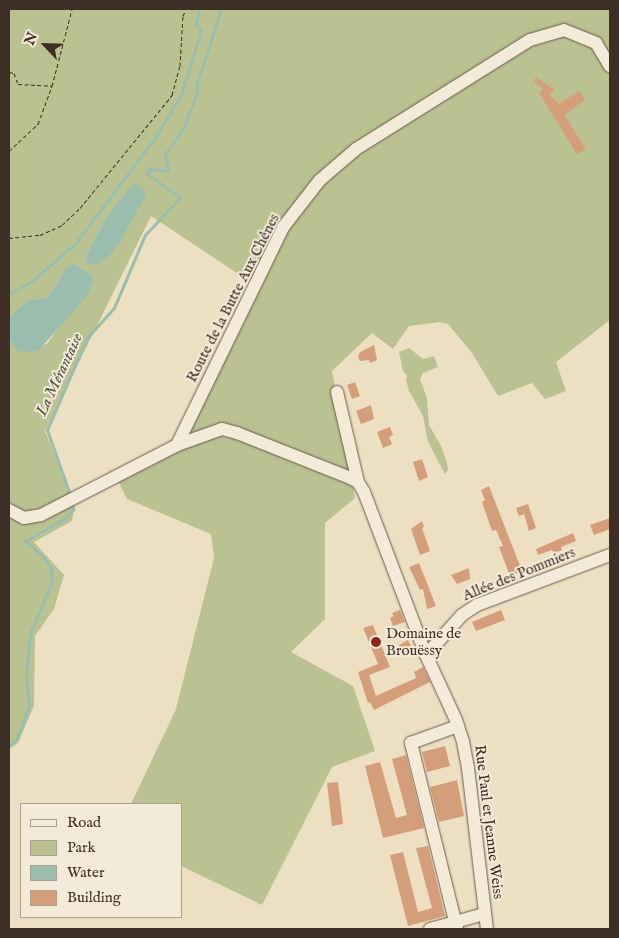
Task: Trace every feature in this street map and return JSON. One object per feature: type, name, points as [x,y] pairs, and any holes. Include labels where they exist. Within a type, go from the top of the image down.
[{"type":"street","name":"Route de la Butte Aux Chênes","points":[[177,445],[284,226],[320,180],[356,149],[530,40],[564,30],[596,43],[610,66]]},
{"type":"street","name":"Rue Paul et Jeanne Weiss","points":[[337,392],[358,482],[374,514],[426,655],[458,726],[468,768],[487,929]]},
{"type":"street","points":[[9,510],[24,518],[33,518],[71,501],[177,445],[222,429],[358,482]]},
{"type":"street","name":"Allée des Pommiers","points":[[426,655],[462,615],[477,606],[610,555]]},
{"type":"street","points":[[456,926],[411,743],[458,726]]},
{"type":"street","points":[[430,929],[456,926],[484,914]]},
{"type":"path","points":[[9,151],[38,124],[52,86],[72,9]]},
{"type":"path","points":[[9,238],[40,234],[62,225],[80,208],[172,95],[180,66],[183,16],[186,9]]},
{"type":"path","points":[[9,72],[14,73],[18,84],[52,86]]},
{"type":"green space","points":[[9,9],[610,9],[610,320],[556,362],[566,391],[545,399],[532,383],[498,396],[472,353],[448,324],[440,322],[409,326],[393,349],[372,333],[332,371],[355,498],[325,523],[325,619],[291,652],[353,686],[375,751],[332,767],[262,905],[182,866],[182,803],[131,803],[176,709],[214,558],[211,534],[127,499],[118,481],[177,449],[252,283],[151,216],[45,431],[75,503],[72,521],[34,542],[64,575],[54,609],[35,636],[34,706],[18,743],[9,749],[9,339],[20,352],[47,344],[61,324],[86,272],[75,263],[63,272],[55,287],[46,298],[28,300],[9,317]],"holes":[[[139,208],[128,224],[121,240],[85,257],[107,216]]]},
{"type":"green space","points":[[409,348],[423,359],[434,356],[438,367],[423,373],[420,379],[427,398],[429,425],[441,446],[447,463],[448,470],[445,474],[428,442],[423,416],[409,391],[406,380],[407,376],[403,371],[399,352]]},
{"type":"water","points":[[134,183],[140,186],[146,195],[121,240],[110,255],[95,265],[87,263],[85,257],[107,216]]},
{"type":"water","points":[[74,263],[92,276],[93,280],[87,296],[38,351],[19,352],[9,339],[9,317],[28,300],[46,298],[55,287],[63,272]]},
{"type":"building","points":[[536,77],[555,90],[549,95],[559,104],[579,91],[585,100],[564,115],[586,149],[577,154],[539,93],[543,89],[534,81]]},
{"type":"building","points":[[374,345],[377,360],[370,363],[369,360],[360,361],[358,357],[360,352]]},
{"type":"building","points":[[355,382],[360,396],[352,399],[347,385]]},
{"type":"building","points":[[371,405],[374,419],[361,424],[356,411]]},
{"type":"building","points":[[390,427],[393,435],[389,437],[392,444],[383,448],[377,432]]},
{"type":"building","points":[[422,459],[428,477],[419,481],[413,462]]},
{"type":"building","points":[[489,486],[522,571],[510,576],[499,547],[503,546],[496,530],[492,531],[482,502],[485,500],[481,490]]},
{"type":"building","points":[[528,504],[536,528],[529,531],[524,514],[519,516],[516,508]]},
{"type":"building","points":[[610,518],[610,529],[594,535],[590,525]]},
{"type":"building","points":[[422,521],[424,527],[422,528],[430,551],[420,555],[411,529]]},
{"type":"building","points":[[573,533],[576,541],[561,547],[562,550],[554,553],[552,550],[538,555],[536,549]]},
{"type":"building","points":[[419,563],[436,606],[427,609],[423,589],[420,590],[409,567]]},
{"type":"building","points":[[469,568],[470,579],[457,584],[451,575]]},
{"type":"building","points":[[400,610],[405,622],[393,626],[390,618],[394,616],[392,613]]},
{"type":"building","points":[[501,610],[505,620],[476,631],[472,622]]},
{"type":"building","points":[[373,625],[390,667],[369,675],[376,696],[416,678],[414,672],[423,667],[430,682],[374,710],[370,702],[368,703],[358,672],[378,664],[363,628]]},
{"type":"building","points":[[408,640],[414,652],[404,656],[399,645]]},
{"type":"building","points":[[445,746],[450,766],[427,772],[422,752]]},
{"type":"building","points":[[406,755],[424,828],[383,838],[365,766],[380,762],[396,818],[407,815],[392,759]]},
{"type":"building","points":[[457,780],[464,816],[439,822],[430,787]]},
{"type":"building","points":[[338,782],[343,824],[332,826],[327,783]]},
{"type":"building","points":[[428,846],[445,916],[408,926],[390,855],[403,852],[418,912],[432,908],[416,848]]},
{"type":"waterway","points":[[9,294],[32,281],[75,244],[155,138],[181,95],[201,31],[196,25],[199,9]]},
{"type":"waterway","name":"La Mérantaise","points":[[70,495],[47,430],[87,338],[114,308],[145,235],[180,198],[147,174],[150,169],[168,171],[165,154],[183,129],[197,92],[197,83],[221,9]]},
{"type":"waterway","name":"La Mérantaise","points":[[9,746],[17,739],[29,706],[26,675],[30,634],[52,582],[51,570],[44,558],[25,541],[64,519],[73,510],[72,503]]},
{"type":"place","name":"Domaine de Brouëssy","points":[[376,642]]}]
